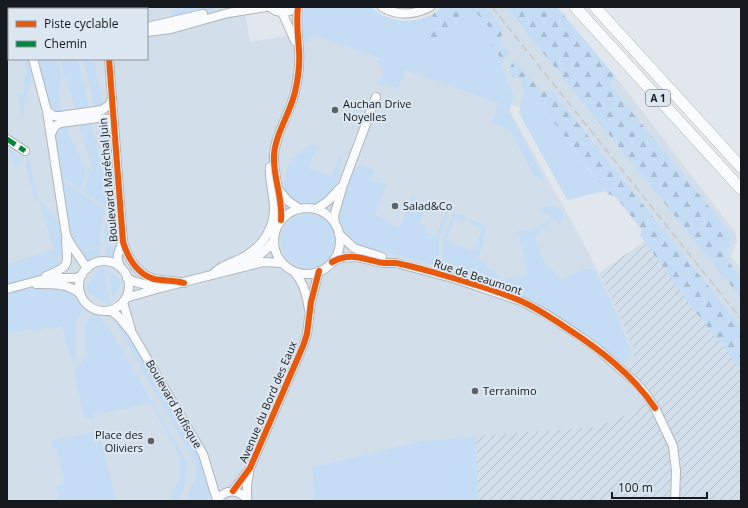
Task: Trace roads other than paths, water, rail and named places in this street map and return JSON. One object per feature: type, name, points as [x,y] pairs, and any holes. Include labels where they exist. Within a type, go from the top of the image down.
[{"type":"highway","name":"A 1","points":[[575,7],[741,189]]},
{"type":"highway","name":"A 1","points":[[595,7],[741,167]]},
{"type":"street","points":[[148,27],[231,7]]},
{"type":"street","points":[[148,32],[171,28],[228,13],[266,7]]},
{"type":"street","points":[[270,7],[275,11],[282,12],[291,11],[297,7]]},
{"type":"street","points":[[210,276],[222,267],[241,259],[255,250],[262,244],[268,232],[274,210],[270,180],[270,167],[276,144],[295,93],[299,67],[296,21],[297,7]]},
{"type":"street","points":[[382,7],[401,14],[417,12],[430,7]]},
{"type":"street","points":[[282,12],[299,51]]},
{"type":"street","points":[[25,284],[60,271],[64,267],[68,256],[52,134],[33,60]]},
{"type":"street","name":"Boulevard Maréchal Juin","points":[[109,60],[123,242],[132,263],[147,276],[154,279],[184,282]]},
{"type":"street","points":[[300,208],[281,220],[276,229],[274,240],[276,252],[282,263],[292,270],[310,274],[319,271],[332,262],[339,249],[339,234],[334,216],[343,185],[376,97]]},
{"type":"street","points":[[47,111],[54,116],[60,116],[102,110],[109,105],[112,99]]},
{"type":"street","points":[[52,134],[55,126],[60,123],[98,118],[107,119],[114,128]]},
{"type":"street","points":[[7,139],[25,151]]},
{"type":"street","points":[[274,154],[275,173],[282,208],[281,220]]},
{"type":"street","points":[[316,209],[328,201],[343,185]]},
{"type":"street","points":[[279,190],[288,201],[300,208],[316,209],[327,214],[335,223]]},
{"type":"street","name":"Rue de Beaumont","points":[[339,234],[354,248],[386,258],[396,263],[456,279],[521,301],[546,314],[599,350],[625,372],[645,393],[655,408],[673,446],[676,471],[675,501]]},
{"type":"street","points":[[66,235],[70,244],[83,262],[85,272],[80,285],[81,295]]},
{"type":"street","points":[[231,271],[261,255],[269,248],[274,240]]},
{"type":"street","name":"Boulevard Maréchal Juin","points":[[122,269],[118,263],[117,255],[123,242]]},
{"type":"street","name":"Rue de Beaumont","points":[[332,262],[340,258],[351,257],[364,258],[384,263],[396,263]]},
{"type":"street","points":[[7,289],[25,284],[48,278],[76,278],[97,263],[104,262],[113,263],[122,269],[127,278],[129,290],[125,300],[118,307],[102,311],[92,308],[75,289],[66,286],[46,284],[25,284]]},
{"type":"street","points":[[125,300],[160,288],[263,262],[282,263]]},
{"type":"street","name":"Avenue du Bord des Eaux","points":[[292,270],[303,283],[310,315]]},
{"type":"street","name":"Avenue du Bord des Eaux","points":[[217,500],[222,494],[230,492],[240,483],[250,468],[303,346],[307,334],[311,302],[319,271]]},
{"type":"street","points":[[127,278],[135,282],[160,288]]},
{"type":"street","name":"Boulevard Rufisque","points":[[125,300],[132,333]]},
{"type":"street","name":"Boulevard Rufisque","points":[[110,310],[118,316],[132,333],[203,454],[217,500]]},
{"type":"street","name":"Avenue du Bord des Eaux","points":[[248,500],[247,485],[250,468]]},
{"type":"street","points":[[210,478],[218,486],[230,492],[239,493],[248,500]]},
{"type":"railway","points":[[492,7],[741,319]]},
{"type":"place","name":"Auchan Drive Noyelles","points":[[335,110]]},
{"type":"place","name":"Salad&Co","points":[[395,206]]},
{"type":"place","name":"Terranimo","points":[[475,391]]},
{"type":"place","name":"Place des Oliviers","points":[[151,441]]}]
